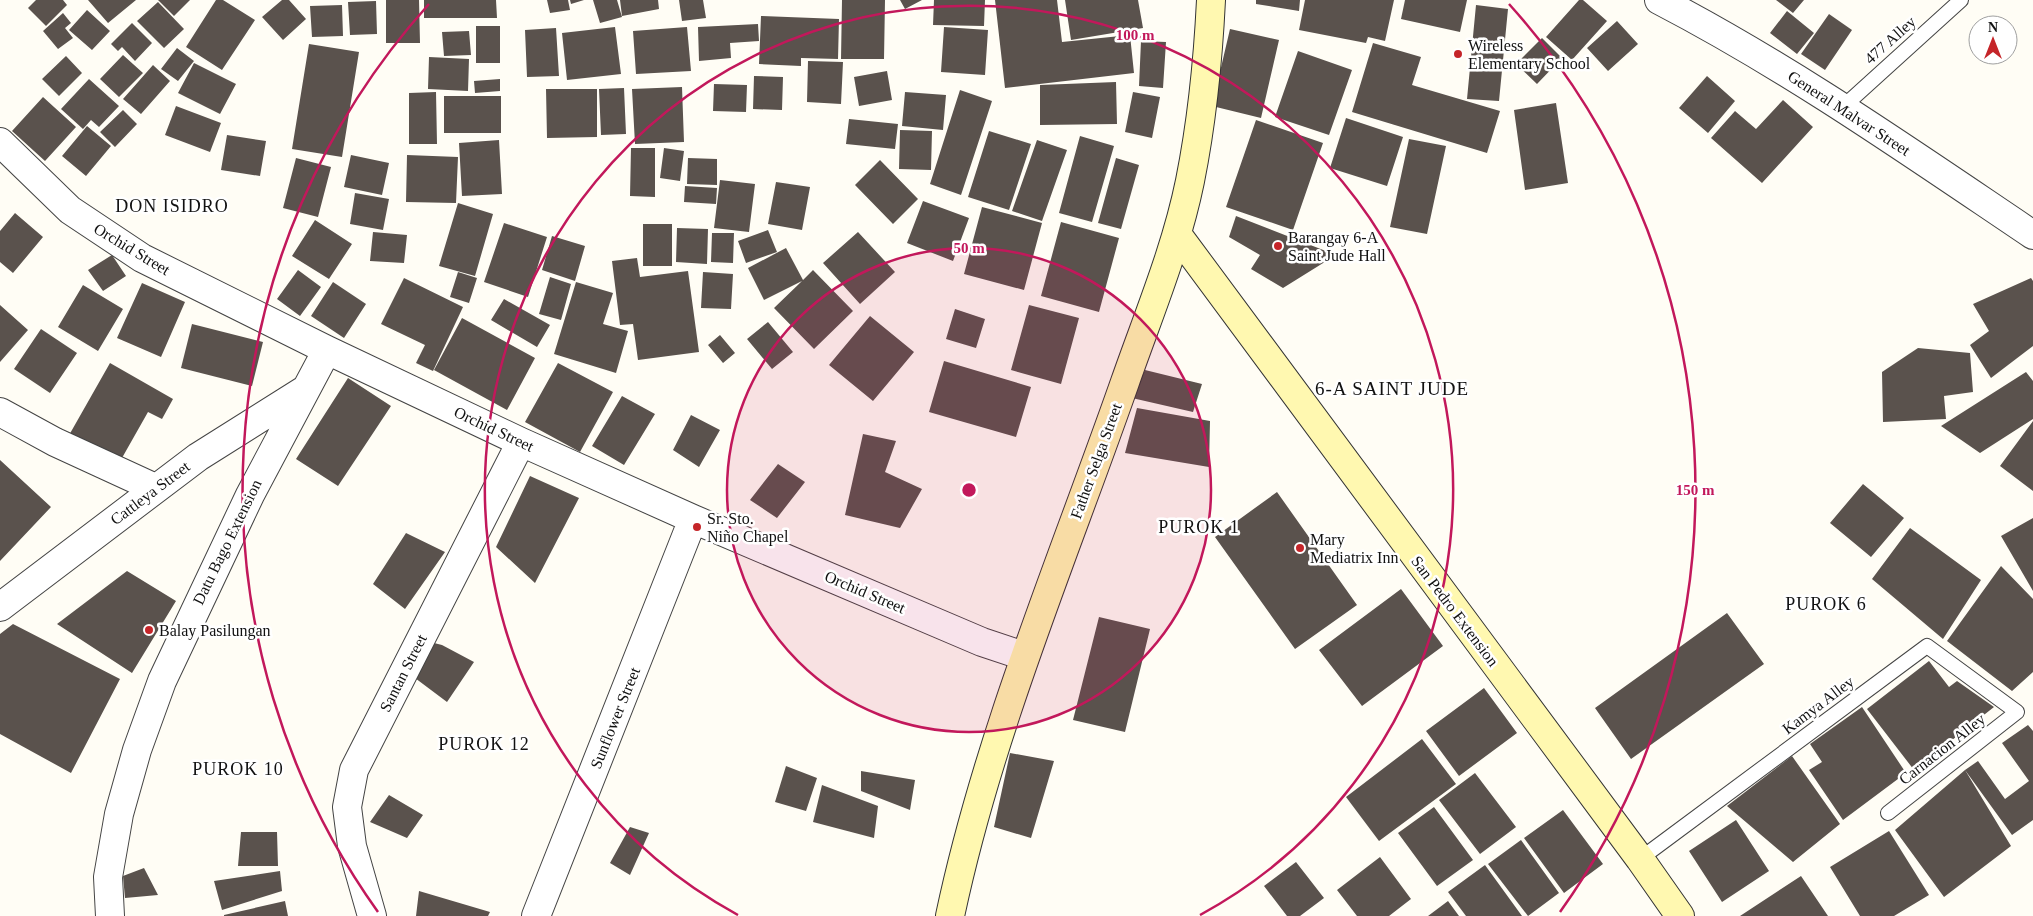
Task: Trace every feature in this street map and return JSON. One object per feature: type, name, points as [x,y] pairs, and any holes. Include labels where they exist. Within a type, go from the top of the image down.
[{"type":"main road","name":"Father Selga Street","points":[[950,916],[961,866],[1024,656],[1109,429],[1177,234],[1190,181],[1207,77],[1211,0]]},
{"type":"main road","name":"San Pedro Extension","points":[[1177,234],[1640,858],[1680,916]]},
{"type":"street","name":"General Malvar Street","points":[[1659,0],[1715,30],[1843,107],[2033,235]]},
{"type":"street","name":"Orchid Street","points":[[0,142],[70,210],[142,258],[327,350],[521,442],[693,519],[982,642],[1024,656]]},
{"type":"street","name":"Datu Bago Extension","points":[[110,916],[108,877],[119,814],[137,750],[162,681],[212,572],[327,350]]},
{"type":"street","name":"Cattleya Street","points":[[0,607],[198,457],[306,389]]},
{"type":"street","points":[[0,412],[56,442],[155,488]]},
{"type":"street","name":"Santan Street","points":[[372,916],[352,846],[347,807],[354,770],[521,442]]},
{"type":"street","name":"Sunflower Street","points":[[536,916],[693,519]]},
{"type":"lane","name":"477 Alley","points":[[1843,107],[1961,0]]},
{"type":"lane","name":"Kamya Alley","points":[[1640,858],[1927,646],[2017,712]]},
{"type":"lane","name":"Carnacion Alley","points":[[1888,812],[2017,712]]},
{"type":"building","points":[[36,0],[63,0],[67,5],[46,26],[28,8]]},
{"type":"building","points":[[88,0],[136,0],[108,23]]},
{"type":"building","points":[[158,0],[190,0],[174,16]]},
{"type":"building","points":[[216,0],[223,0],[255,20],[222,70],[186,47]]},
{"type":"building","points":[[282,0],[289,0],[306,19],[283,40],[262,17]]},
{"type":"building","points":[[386,0],[419,0],[420,43],[386,43]]},
{"type":"building","points":[[424,0],[496,0],[497,18],[424,18]]},
{"type":"building","points":[[547,0],[568,0],[570,10],[550,13]]},
{"type":"building","points":[[570,0],[584,0],[571,4]]},
{"type":"building","points":[[593,0],[617,0],[622,17],[600,23]]},
{"type":"building","points":[[620,0],[658,0],[659,9],[622,16]]},
{"type":"building","points":[[679,0],[703,0],[706,18],[682,21]]},
{"type":"building","points":[[842,0],[885,0],[884,59],[841,59]]},
{"type":"building","points":[[900,0],[922,0],[905,9]]},
{"type":"building","points":[[934,0],[985,0],[984,26],[933,25]]},
{"type":"building","points":[[995,0],[1057,0],[1062,42],[1130,35],[1134,73],[1005,88]]},
{"type":"building","points":[[1065,0],[1138,0],[1143,28],[1071,40]]},
{"type":"building","points":[[1256,0],[1300,0],[1299,11],[1256,4]]},
{"type":"building","points":[[1305,0],[1394,0],[1385,41],[1368,37],[1366,43],[1299,30]]},
{"type":"building","points":[[1405,0],[1467,0],[1460,32],[1401,19]]},
{"type":"building","points":[[1579,0],[1583,0],[1607,21],[1572,60],[1546,37]]},
{"type":"building","points":[[1776,0],[1804,0],[1793,13]]},
{"type":"building","points":[[376,1],[377,34],[350,35],[348,2]]},
{"type":"building","points":[[158,2],[184,29],[164,48],[137,21]]},
{"type":"building","points":[[342,5],[343,36],[312,37],[310,6]]},
{"type":"building","points":[[1476,5],[1508,9],[1499,101],[1467,99]]},
{"type":"building","points":[[87,10],[110,31],[92,50],[69,30]]},
{"type":"building","points":[[1787,11],[1814,33],[1797,54],[1770,33]]},
{"type":"building","points":[[63,13],[71,23],[65,28],[73,38],[58,49],[43,31]]},
{"type":"building","points":[[1829,14],[1852,30],[1825,70],[1801,54]]},
{"type":"building","points":[[761,16],[839,19],[838,59],[801,58],[801,66],[759,64]]},
{"type":"building","points":[[1617,21],[1638,44],[1608,71],[1587,48]]},
{"type":"building","points":[[132,23],[152,43],[135,61],[122,47],[118,51],[111,44]]},
{"type":"building","points":[[758,24],[759,41],[730,43],[731,58],[699,61],[698,27]]},
{"type":"building","points":[[476,26],[500,26],[500,63],[476,63]]},
{"type":"building","points":[[615,27],[621,74],[567,80],[562,33]]},
{"type":"building","points":[[687,27],[691,71],[636,74],[633,31]]},
{"type":"building","points":[[944,27],[988,30],[985,75],[941,72]]},
{"type":"building","points":[[556,28],[559,76],[527,77],[525,30]]},
{"type":"building","points":[[1230,29],[1279,40],[1261,118],[1212,106]]},
{"type":"building","points":[[469,31],[471,55],[444,56],[442,32]]},
{"type":"building","points":[[1542,38],[1562,58],[1537,84],[1516,64]]},
{"type":"building","points":[[1141,41],[1166,42],[1163,88],[1139,86]]},
{"type":"building","points":[[1373,43],[1421,57],[1412,85],[1500,111],[1487,153],[1352,112]]},
{"type":"building","points":[[309,44],[359,52],[342,157],[292,149]]},
{"type":"building","points":[[177,48],[194,61],[178,81],[161,69]]},
{"type":"building","points":[[1298,51],[1352,70],[1329,135],[1275,117]]},
{"type":"building","points":[[123,55],[143,73],[119,97],[100,79]]},
{"type":"building","points":[[66,56],[82,73],[59,96],[42,79]]},
{"type":"building","points":[[429,57],[469,59],[468,91],[428,89]]},
{"type":"building","points":[[808,61],[843,62],[841,104],[807,102]]},
{"type":"building","points":[[194,63],[236,84],[220,114],[178,93]]},
{"type":"building","points":[[153,65],[170,81],[141,114],[123,99]]},
{"type":"building","points":[[887,71],[892,100],[859,106],[854,77]]},
{"type":"building","points":[[754,76],[783,77],[782,110],[753,109]]},
{"type":"building","points":[[1707,76],[1735,101],[1708,133],[1679,108]]},
{"type":"building","points":[[89,79],[119,106],[99,127],[91,120],[83,129],[61,109]]},
{"type":"building","points":[[500,79],[500,91],[475,93],[474,81]]},
{"type":"building","points":[[1116,82],[1117,124],[1040,125],[1040,85]]},
{"type":"building","points":[[714,84],[747,85],[746,112],[713,111]]},
{"type":"building","points":[[682,87],[684,142],[635,144],[632,89]]},
{"type":"building","points":[[624,88],[626,134],[601,135],[599,89]]},
{"type":"building","points":[[546,89],[597,89],[597,137],[547,138]]},
{"type":"building","points":[[960,90],[992,101],[961,195],[930,184]]},
{"type":"building","points":[[436,92],[437,144],[409,144],[409,93]]},
{"type":"building","points":[[905,92],[946,95],[943,130],[902,126]]},
{"type":"building","points":[[1133,92],[1160,97],[1152,138],[1125,132]]},
{"type":"building","points":[[444,96],[501,96],[501,133],[444,133]]},
{"type":"building","points":[[43,97],[76,127],[45,161],[12,131]]},
{"type":"building","points":[[1783,100],[1813,127],[1762,183],[1711,138],[1735,111],[1756,129]]},
{"type":"building","points":[[1556,103],[1568,183],[1525,190],[1514,110]]},
{"type":"building","points":[[176,106],[221,123],[210,152],[165,135]]},
{"type":"building","points":[[123,110],[137,124],[115,147],[100,132]]},
{"type":"building","points":[[1346,118],[1403,137],[1387,186],[1330,168]]},
{"type":"building","points":[[849,119],[898,124],[895,149],[846,144]]},
{"type":"building","points":[[1256,120],[1323,143],[1293,230],[1226,207]]},
{"type":"building","points":[[87,126],[111,146],[86,176],[62,156]]},
{"type":"building","points":[[900,130],[932,131],[931,170],[899,169]]},
{"type":"building","points":[[989,131],[1031,144],[1009,210],[968,197]]},
{"type":"building","points":[[227,135],[266,141],[260,176],[221,170]]},
{"type":"building","points":[[1080,136],[1114,146],[1092,222],[1059,213]]},
{"type":"building","points":[[1409,139],[1446,146],[1427,234],[1390,227]]},
{"type":"building","points":[[499,140],[502,194],[462,196],[459,143]]},
{"type":"building","points":[[1037,140],[1067,150],[1042,221],[1012,211]]},
{"type":"building","points":[[631,148],[655,148],[655,197],[630,196]]},
{"type":"building","points":[[664,148],[684,151],[680,181],[660,178]]},
{"type":"building","points":[[351,155],[389,163],[382,195],[344,187]]},
{"type":"building","points":[[407,155],[458,157],[456,203],[406,202]]},
{"type":"building","points":[[296,158],[331,167],[318,217],[283,208]]},
{"type":"building","points":[[688,158],[717,159],[717,185],[687,184]]},
{"type":"building","points":[[1116,158],[1139,165],[1121,229],[1098,223]]},
{"type":"building","points":[[880,160],[918,199],[893,224],[855,185]]},
{"type":"building","points":[[720,180],[755,184],[749,232],[714,228]]},
{"type":"building","points":[[776,182],[810,187],[802,230],[768,224]]},
{"type":"building","points":[[685,186],[717,188],[716,204],[684,202]]},
{"type":"building","points":[[355,193],[389,199],[383,230],[350,224]]},
{"type":"building","points":[[923,201],[969,218],[953,261],[907,243]]},
{"type":"building","points":[[458,203],[493,214],[475,276],[439,266]]},
{"type":"building","points":[[982,207],[1042,223],[1024,290],[964,274]]},
{"type":"building","points":[[15,213],[43,237],[13,273],[0,262],[0,231]]},
{"type":"building","name":"Barangay 6-A Saint Jude Hall","points":[[1236,216],[1336,255],[1283,288],[1251,269],[1260,255],[1229,237]]},
{"type":"building","points":[[315,220],[352,244],[329,279],[292,256]]},
{"type":"building","points":[[1061,222],[1119,238],[1099,312],[1041,296]]},
{"type":"building","points":[[504,223],[547,237],[528,297],[484,282]]},
{"type":"building","points":[[643,224],[672,224],[672,266],[643,266]]},
{"type":"building","points":[[677,228],[708,229],[707,264],[676,262]]},
{"type":"building","points":[[768,230],[777,252],[746,263],[738,241]]},
{"type":"building","points":[[373,232],[407,235],[404,263],[370,261]]},
{"type":"building","points":[[858,232],[895,272],[860,304],[823,263]]},
{"type":"building","points":[[712,233],[734,233],[733,263],[711,262]]},
{"type":"building","points":[[552,236],[585,246],[575,281],[542,270]]},
{"type":"building","points":[[786,248],[803,280],[813,270],[853,311],[814,349],[774,308],[802,281],[764,300],[748,268]]},
{"type":"building","points":[[112,255],[126,276],[103,291],[88,270]]},
{"type":"building","points":[[637,258],[640,277],[688,271],[699,352],[638,360],[633,324],[620,325],[612,261]]},
{"type":"building","points":[[298,270],[321,287],[300,316],[277,299]]},
{"type":"building","points":[[458,272],[477,278],[469,303],[450,297]]},
{"type":"building","points":[[703,272],[733,274],[731,309],[701,308]]},
{"type":"building","points":[[550,277],[571,284],[561,320],[539,314]]},
{"type":"building","points":[[404,278],[463,307],[433,371],[416,363],[425,345],[381,324]]},
{"type":"building","points":[[2031,278],[2033,281],[2033,346],[1991,378],[1970,345],[1989,331],[1973,304]]},
{"type":"building","points":[[333,282],[366,304],[344,338],[311,316]]},
{"type":"building","points":[[576,282],[613,293],[603,324],[628,331],[616,373],[554,354]]},
{"type":"building","points":[[142,283],[185,302],[161,357],[117,338]]},
{"type":"building","points":[[83,285],[123,309],[98,351],[58,327]]},
{"type":"building","points":[[504,299],[550,325],[537,347],[491,320]]},
{"type":"building","points":[[0,305],[28,330],[0,362]]},
{"type":"building","points":[[1029,305],[1079,318],[1061,384],[1011,370]]},
{"type":"building","points":[[955,309],[985,319],[976,348],[946,339]]},
{"type":"building","points":[[870,316],[914,352],[873,401],[829,365]]},
{"type":"building","points":[[462,318],[535,358],[507,410],[434,370]]},
{"type":"building","points":[[768,322],[793,352],[772,369],[747,339]]},
{"type":"building","points":[[192,324],[263,342],[252,386],[181,368]]},
{"type":"building","points":[[41,329],[77,353],[50,393],[14,369]]},
{"type":"building","points":[[720,335],[735,353],[723,363],[708,345]]},
{"type":"building","points":[[1918,348],[1970,353],[1973,392],[1944,396],[1946,419],[1883,422],[1882,372]]},
{"type":"building","points":[[944,361],[1031,387],[1016,437],[929,412]]},
{"type":"building","points":[[110,363],[173,399],[162,419],[148,412],[118,465],[68,437]]},
{"type":"building","points":[[558,363],[613,392],[580,452],[525,422]]},
{"type":"building","points":[[1145,370],[1202,384],[1193,412],[1132,398]]},
{"type":"building","points":[[2026,372],[2033,381],[2033,419],[1980,453],[1941,426]]},
{"type":"building","points":[[348,378],[391,406],[338,486],[296,459]]},
{"type":"building","points":[[622,396],[655,414],[624,465],[592,446]]},
{"type":"building","points":[[1137,408],[1210,421],[1209,467],[1125,453]]},
{"type":"building","points":[[691,415],[720,430],[699,467],[673,450]]},
{"type":"building","points":[[2033,421],[2033,491],[2000,466]]},
{"type":"building","points":[[863,434],[896,441],[885,472],[922,489],[900,528],[845,515]]},
{"type":"building","points":[[0,460],[51,507],[0,561]]},
{"type":"building","points":[[778,464],[805,482],[777,518],[750,500]]},
{"type":"building","points":[[530,476],[579,498],[535,583],[496,547]]},
{"type":"building","points":[[1863,484],[1904,518],[1871,557],[1830,523]]},
{"type":"building","points":[[1277,492],[1357,605],[1295,649],[1215,537]]},
{"type":"building","points":[[2033,518],[2033,591],[2001,536]]},
{"type":"building","points":[[1910,528],[1981,580],[1943,639],[1872,579]]},
{"type":"building","points":[[406,533],[445,552],[405,609],[373,584]]},
{"type":"building","points":[[2001,566],[2033,599],[2033,672],[2012,691],[1947,641]]},
{"type":"building","points":[[127,571],[176,601],[132,673],[57,624]]},
{"type":"building","points":[[1401,589],[1443,646],[1362,706],[1319,650]]},
{"type":"building","points":[[1727,613],[1764,664],[1631,759],[1595,708]]},
{"type":"building","points":[[1099,617],[1150,629],[1125,732],[1073,720]]},
{"type":"building","points":[[13,624],[120,679],[71,773],[0,734],[0,634]]},
{"type":"building","points":[[430,642],[442,645],[474,662],[447,702],[415,678]]},
{"type":"building","points":[[1929,661],[1949,687],[1957,681],[1994,707],[1914,770],[1867,709]]},
{"type":"building","points":[[1484,688],[1517,733],[1459,776],[1426,731]]},
{"type":"building","points":[[1862,707],[1906,773],[1843,820],[1809,770],[1822,762],[1810,744]]},
{"type":"building","points":[[2028,725],[2033,731],[2033,820],[2012,835],[1965,770],[1978,761],[2005,799],[2029,781],[2002,743]]},
{"type":"building","points":[[1422,739],[1456,784],[1379,841],[1346,797]]},
{"type":"building","points":[[1010,753],[1054,761],[1031,838],[994,827]]},
{"type":"building","points":[[1792,756],[1840,824],[1793,862],[1727,806]]},
{"type":"building","points":[[786,766],[817,778],[806,811],[775,802]]},
{"type":"building","points":[[1965,770],[2011,846],[1944,897],[1895,830]]},
{"type":"building","points":[[861,771],[915,780],[910,810],[861,791]]},
{"type":"building","points":[[1475,773],[1516,827],[1480,854],[1439,800]]},
{"type":"building","points":[[822,785],[878,806],[874,838],[813,822]]},
{"type":"building","points":[[389,795],[423,815],[407,838],[370,822]]},
{"type":"building","points":[[1434,807],[1473,860],[1437,886],[1398,833]]},
{"type":"building","points":[[1563,810],[1603,864],[1564,893],[1524,838]]},
{"type":"building","points":[[1736,820],[1769,871],[1722,902],[1689,851]]},
{"type":"building","points":[[630,827],[649,833],[630,875],[610,863]]},
{"type":"building","points":[[1889,831],[1929,895],[1894,916],[1860,916],[1830,867]]},
{"type":"building","points":[[241,832],[277,832],[278,866],[238,866]]},
{"type":"building","points":[[1521,840],[1559,893],[1528,916],[1488,864]]},
{"type":"building","points":[[1380,857],[1411,899],[1389,916],[1357,916],[1337,890]]},
{"type":"building","points":[[1296,862],[1324,898],[1300,916],[1287,916],[1264,886]]},
{"type":"building","points":[[1485,865],[1522,916],[1466,916],[1448,892]]},
{"type":"building","points":[[144,868],[158,895],[125,898],[123,876]]},
{"type":"building","points":[[280,871],[282,891],[222,910],[214,881]]},
{"type":"building","points":[[1801,876],[1828,916],[1740,916]]},
{"type":"building","points":[[419,891],[490,912],[488,916],[416,916]]},
{"type":"building","points":[[285,901],[288,916],[224,916],[224,915]]},
{"type":"building","points":[[1448,901],[1459,916],[1428,916]]},
{"type":"place","name":"Wireless Elementary School","points":[[1458,54]]},
{"type":"place","name":"Barangay 6-A Saint Jude Hall","points":[[1278,246]]},
{"type":"place","name":"Sr. Sto. Niño Chapel","points":[[697,527]]},
{"type":"place","name":"Mary Mediatrix Inn","points":[[1300,548]]},
{"type":"place","name":"Balay Pasilungan","points":[[149,630]]},
{"type":"district","name":"DON ISIDRO","points":[[172,206]]},
{"type":"district","name":"6-A SAINT JUDE","points":[[1392,388]]},
{"type":"district","name":"PUROK 1","points":[[1199,527]]},
{"type":"district","name":"PUROK 6","points":[[1826,604]]},
{"type":"district","name":"PUROK 12","points":[[484,744]]},
{"type":"district","name":"PUROK 10","points":[[238,769]]}]
